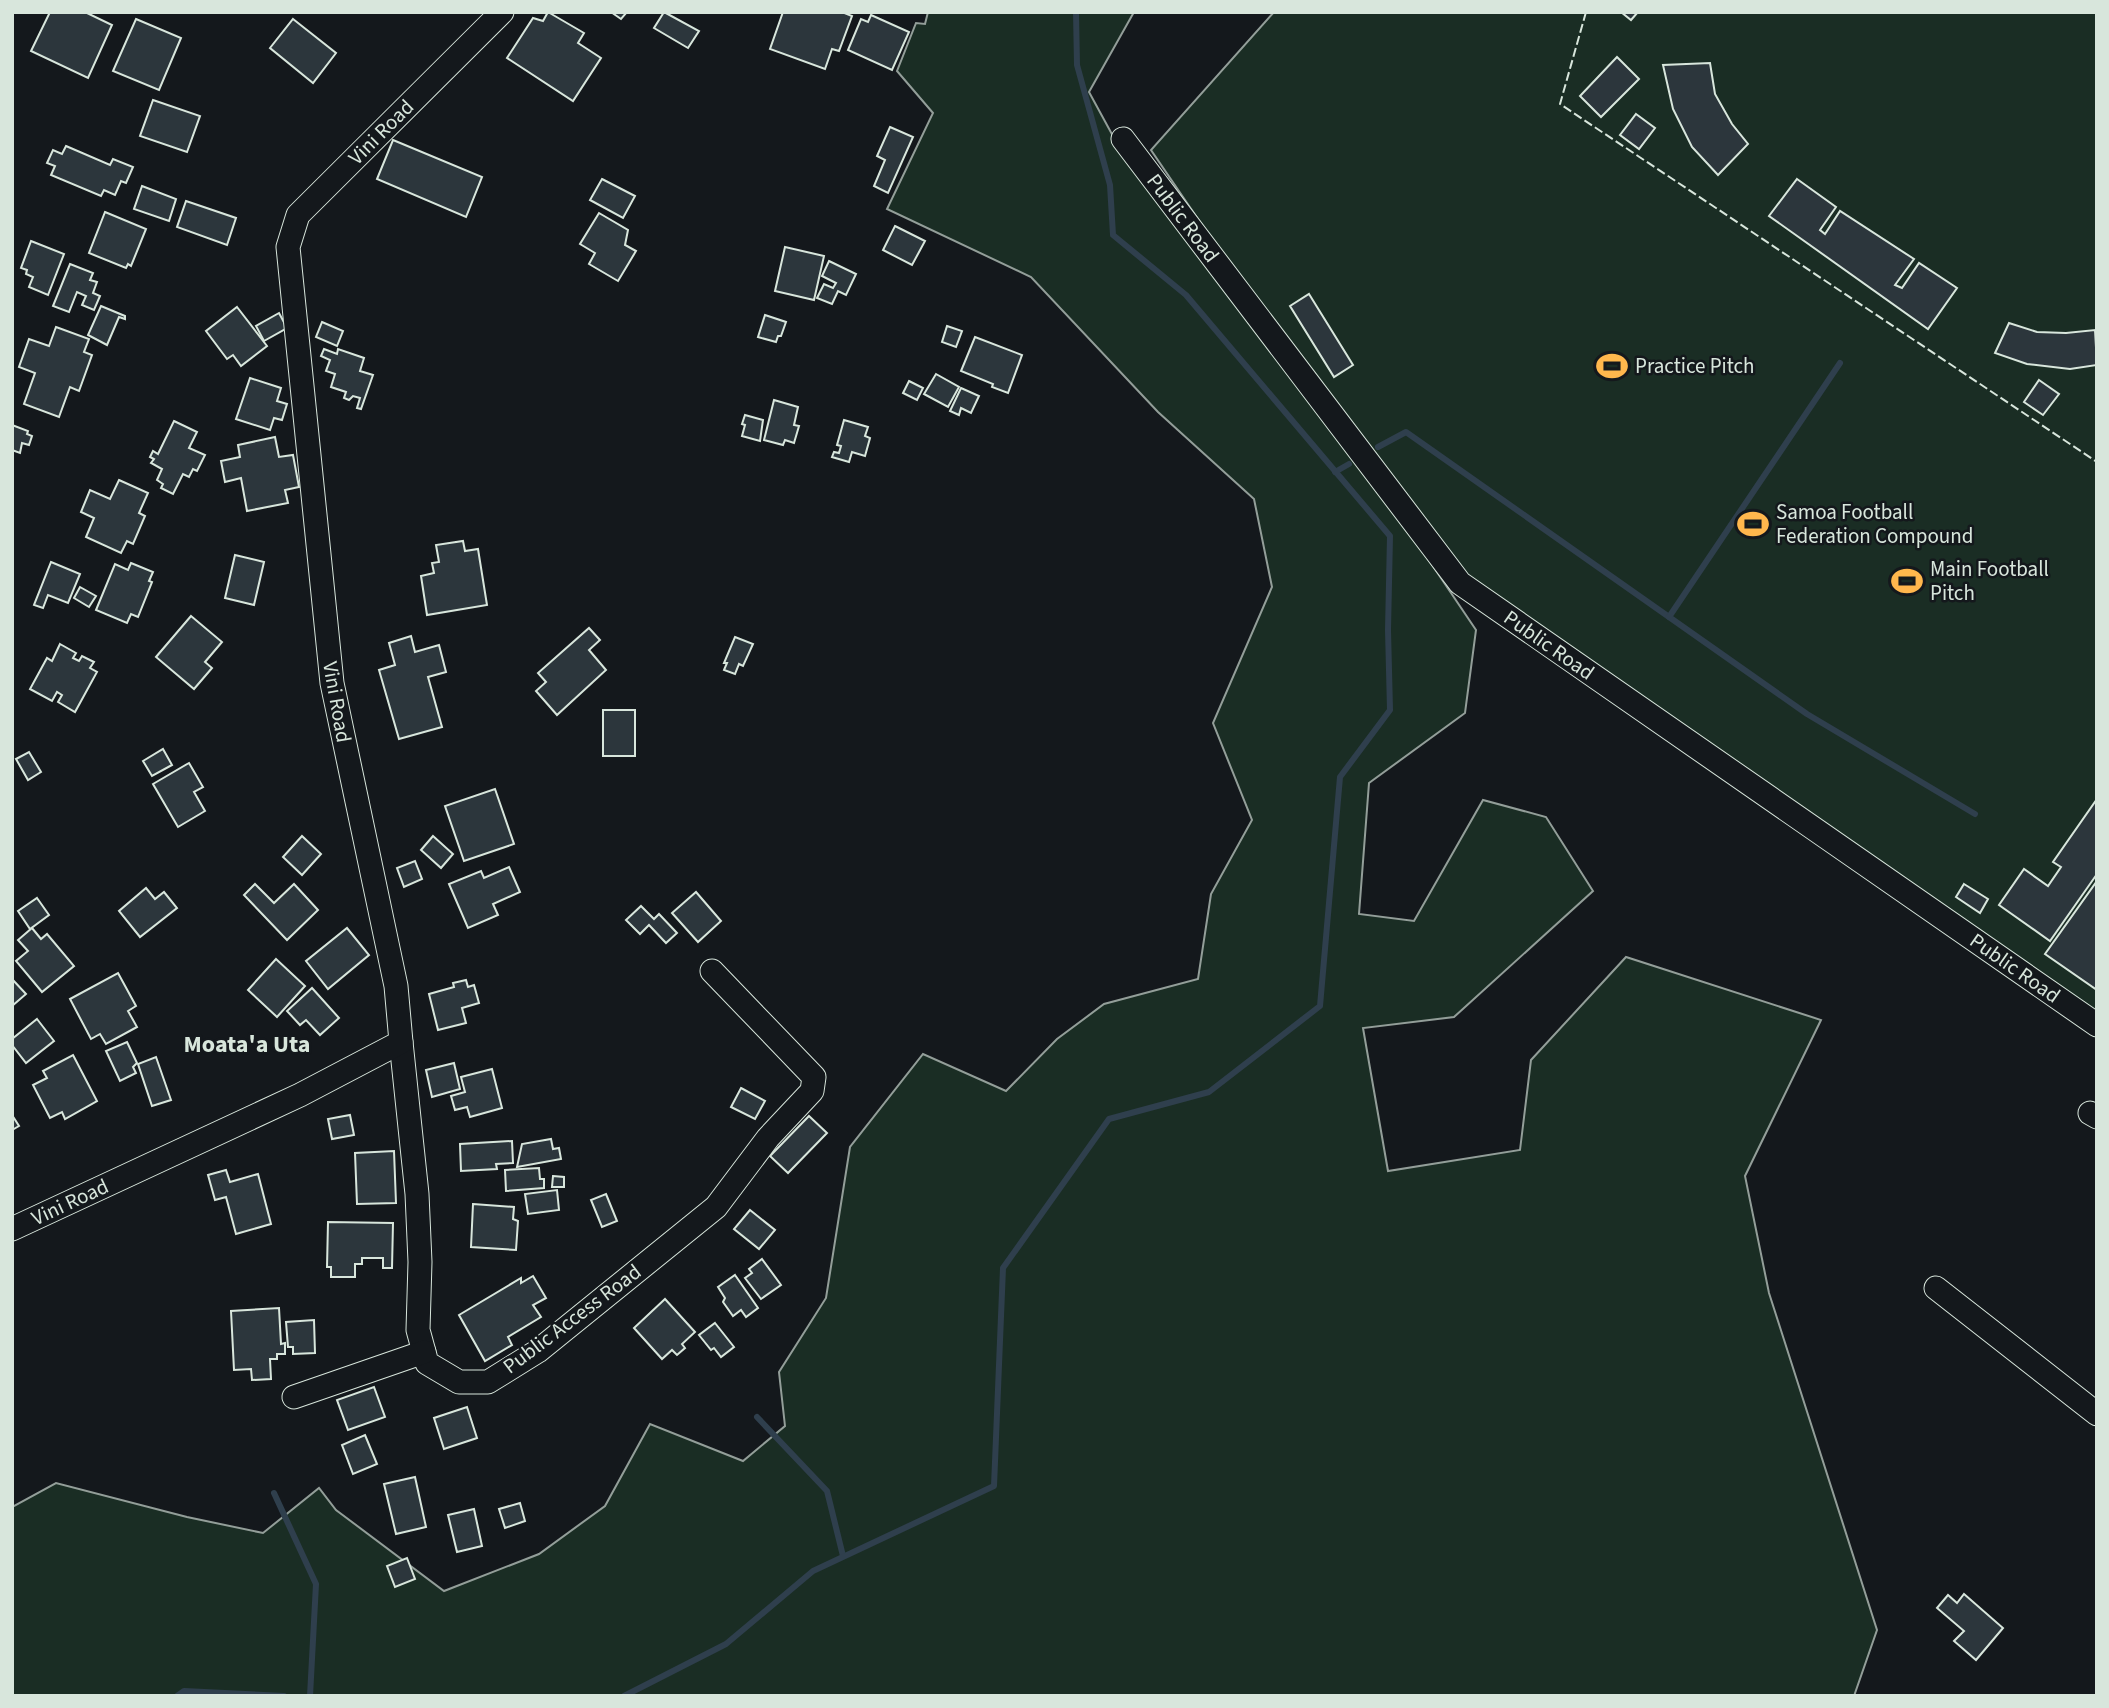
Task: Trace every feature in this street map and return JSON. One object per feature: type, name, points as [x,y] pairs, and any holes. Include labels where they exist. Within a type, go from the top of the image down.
[{"type":"street","name":"Vini Road","points":[[12,1229],[300,1095],[401,1042],[396,986],[332,683],[288,247],[298,215],[502,12]]},
{"type":"street","name":"Public Road","points":[[1123,139],[1460,583],[2097,1025]]},
{"type":"street","name":"Public Access Road","points":[[424,1352],[427,1363],[458,1382],[488,1382],[538,1351],[716,1207],[768,1138],[812,1091],[814,1077],[712,971]]},
{"type":"street","points":[[294,1396],[424,1352],[418,1330],[420,1262],[417,1194],[401,1042]]},
{"type":"street","points":[[1936,1288],[2097,1414]]},
{"type":"green space","points":[[928,12],[1134,12],[1089,92],[1126,160],[1296,363],[1151,150],[1274,12],[2097,12],[2097,1016],[1420,547],[1476,630],[1465,713],[1369,783],[1359,914],[1414,921],[1483,800],[1546,817],[1593,891],[1454,1017],[1363,1028],[1388,1171],[1520,1150],[1531,1060],[1626,957],[1821,1020],[1745,1176],[1769,1293],[1877,1630],[1854,1696],[12,1696],[12,1507],[56,1483],[187,1517],[263,1533],[319,1488],[336,1510],[444,1591],[539,1554],[605,1506],[650,1424],[743,1461],[785,1426],[779,1372],[826,1298],[850,1147],[923,1054],[1006,1091],[1057,1039],[1104,1004],[1198,979],[1211,894],[1252,820],[1213,723],[1272,587],[1254,499],[1158,412],[1031,277],[887,209],[933,113],[897,71],[916,23],[925,24]]},
{"type":"building","points":[[50,12],[85,12],[112,25],[88,78],[31,51]]},
{"type":"building","points":[[548,12],[584,33],[578,43],[601,58],[573,101],[507,58],[533,18],[543,21]]},
{"type":"building","points":[[611,12],[627,12],[621,19]]},
{"type":"building","points":[[664,12],[699,31],[688,48],[654,28]]},
{"type":"building","points":[[783,12],[842,12],[852,16],[839,51],[832,49],[825,69],[770,49]]},
{"type":"building","points":[[1621,12],[1638,12],[1631,20]]},
{"type":"building","points":[[871,15],[909,32],[892,70],[848,50],[861,19],[868,22]]},
{"type":"building","points":[[136,19],[181,38],[159,90],[113,71]]},
{"type":"building","points":[[293,19],[336,53],[313,83],[270,48]]},
{"type":"building","points":[[1617,57],[1639,79],[1601,117],[1580,96]]},
{"type":"building","points":[[1710,63],[1715,94],[1732,124],[1748,144],[1718,175],[1692,147],[1673,109],[1663,65]]},
{"type":"building","points":[[153,100],[200,116],[187,152],[140,136]]},
{"type":"building","points":[[1636,114],[1655,128],[1639,149],[1620,135]]},
{"type":"building","points":[[890,127],[913,137],[888,193],[874,186],[885,160],[877,156]]},
{"type":"building","points":[[393,140],[482,177],[466,217],[377,179]]},
{"type":"building","points":[[66,146],[110,165],[113,159],[133,167],[126,183],[121,181],[115,195],[104,190],[101,196],[51,175],[55,166],[47,163],[53,150],[62,154]]},
{"type":"building","points":[[602,179],[635,196],[623,218],[590,200]]},
{"type":"building","points":[[1797,179],[1836,207],[1820,230],[1825,234],[1840,211],[1914,259],[1895,285],[1902,288],[1919,263],[1957,288],[1928,329],[1769,216]]},
{"type":"building","points":[[142,186],[176,199],[169,221],[134,209]]},
{"type":"building","points":[[186,201],[236,218],[227,245],[177,227]]},
{"type":"building","points":[[105,212],[146,229],[131,266],[128,264],[126,268],[89,253]]},
{"type":"building","points":[[599,213],[628,230],[625,245],[636,251],[618,281],[589,264],[595,253],[580,244]]},
{"type":"building","points":[[895,226],[925,241],[912,265],[883,250]]},
{"type":"building","points":[[31,241],[64,254],[48,295],[29,287],[33,277],[21,268]]},
{"type":"building","points":[[785,247],[824,256],[814,300],[775,291]]},
{"type":"building","points":[[829,261],[856,274],[846,295],[838,291],[832,304],[817,298],[824,284],[833,288],[836,283],[822,276]]},
{"type":"building","points":[[70,264],[93,273],[90,280],[97,282],[93,293],[100,296],[94,310],[82,305],[86,296],[77,292],[69,312],[53,306]]},
{"type":"building","points":[[1309,294],[1353,365],[1334,377],[1290,306]]},
{"type":"building","points":[[101,306],[125,316],[125,319],[119,317],[107,345],[88,335]]},
{"type":"building","points":[[237,307],[267,346],[241,366],[233,355],[227,359],[206,331]]},
{"type":"building","points":[[279,313],[287,328],[264,341],[256,326]]},
{"type":"building","points":[[765,315],[786,322],[776,342],[758,337]]},
{"type":"building","points":[[322,322],[343,331],[337,346],[316,337]]},
{"type":"building","points":[[2009,323],[2037,332],[2095,330],[2097,365],[2070,369],[2027,364],[1995,353]]},
{"type":"building","points":[[947,326],[962,331],[956,347],[942,342]]},
{"type":"building","points":[[56,327],[89,339],[84,352],[92,355],[79,391],[70,387],[59,417],[24,404],[35,373],[19,367],[29,339],[49,346]]},
{"type":"building","points":[[975,337],[1022,355],[1008,393],[961,371]]},
{"type":"building","points":[[324,349],[337,354],[338,349],[364,358],[360,371],[373,375],[361,409],[357,408],[360,398],[353,396],[349,400],[344,398],[346,392],[331,387],[335,374],[326,371],[330,360],[321,356]]},
{"type":"building","points":[[936,374],[959,387],[948,407],[924,394]]},
{"type":"building","points":[[250,378],[281,388],[277,401],[287,404],[282,420],[274,418],[270,430],[236,419]]},
{"type":"building","points":[[2039,380],[2059,394],[2043,415],[2024,402]]},
{"type":"building","points":[[909,381],[923,388],[917,400],[903,393]]},
{"type":"building","points":[[961,388],[979,396],[971,413],[961,408],[959,415],[950,411]]},
{"type":"building","points":[[774,400],[798,407],[794,425],[799,426],[794,443],[785,440],[783,445],[764,440]]},
{"type":"building","points":[[745,415],[763,420],[760,441],[742,436]]},
{"type":"building","points":[[844,420],[868,427],[865,436],[870,438],[865,456],[852,452],[849,462],[832,457],[834,452],[839,453],[841,446],[837,445]]},
{"type":"building","points":[[174,421],[197,432],[189,448],[205,455],[197,471],[193,469],[189,477],[183,474],[173,494],[161,488],[163,484],[157,480],[162,469],[151,463],[154,459],[150,457],[153,451],[158,454]]},
{"type":"building","points":[[12,425],[28,431],[27,434],[32,436],[29,445],[22,443],[20,453],[12,450]]},
{"type":"building","points":[[275,437],[279,457],[293,455],[299,487],[285,490],[288,503],[247,511],[241,478],[225,482],[221,461],[240,457],[238,445]]},
{"type":"building","points":[[119,480],[148,493],[139,513],[145,516],[133,544],[127,541],[121,553],[86,537],[94,518],[81,512],[90,490],[110,499]]},
{"type":"building","points":[[463,541],[465,551],[478,549],[487,605],[427,615],[421,576],[434,573],[432,563],[439,562],[436,545]]},
{"type":"building","points":[[235,555],[264,562],[254,605],[225,598]]},
{"type":"building","points":[[51,562],[80,574],[68,603],[48,595],[43,608],[34,605]]},
{"type":"building","points":[[131,563],[153,572],[149,581],[152,582],[138,617],[131,614],[127,623],[96,610],[115,564],[128,570]]},
{"type":"building","points":[[80,587],[96,596],[89,607],[74,598]]},
{"type":"building","points":[[191,616],[222,642],[205,662],[212,668],[194,689],[156,657]]},
{"type":"building","points":[[589,628],[600,640],[589,650],[606,670],[557,715],[536,691],[546,682],[538,673]]},
{"type":"building","points":[[411,636],[415,652],[439,645],[446,672],[428,677],[442,727],[399,739],[379,670],[395,665],[389,643]]},
{"type":"building","points":[[735,637],[753,644],[743,666],[739,664],[735,674],[724,670],[727,663],[724,663]]},
{"type":"building","points":[[60,644],[76,653],[73,658],[79,661],[82,656],[94,662],[90,668],[97,672],[75,712],[58,702],[62,695],[57,692],[52,701],[30,689],[47,658],[52,661]]},
{"type":"building","points":[[603,710],[635,710],[635,756],[603,756]]},
{"type":"building","points":[[163,749],[172,765],[152,776],[143,761]]},
{"type":"building","points":[[29,752],[41,772],[28,780],[16,759]]},
{"type":"building","points":[[189,763],[203,787],[194,792],[205,811],[178,827],[153,784]]},
{"type":"building","points":[[495,789],[514,844],[464,861],[445,806]]},
{"type":"building","points":[[2097,799],[2097,874],[2050,941],[1999,905],[2024,869],[2048,886],[2061,867],[2053,862]]},
{"type":"building","points":[[302,836],[321,854],[302,875],[283,857]]},
{"type":"building","points":[[433,836],[453,854],[441,868],[421,850]]},
{"type":"building","points":[[415,861],[422,879],[404,887],[397,868]]},
{"type":"building","points":[[509,867],[520,892],[493,904],[498,915],[468,928],[449,884],[481,871],[484,878]]},
{"type":"building","points":[[2097,881],[2097,990],[2045,954]]},
{"type":"building","points":[[255,884],[274,903],[294,884],[318,910],[287,940],[244,895]]},
{"type":"building","points":[[1964,884],[1988,899],[1980,913],[1956,897]]},
{"type":"building","points":[[146,888],[155,899],[164,892],[177,908],[140,937],[119,911]]},
{"type":"building","points":[[696,892],[721,921],[698,942],[672,913]]},
{"type":"building","points":[[37,898],[49,915],[30,929],[18,911]]},
{"type":"building","points":[[641,906],[654,919],[659,914],[677,933],[666,943],[649,925],[640,934],[626,920]]},
{"type":"building","points":[[32,928],[41,939],[47,934],[74,966],[42,992],[16,961],[28,951],[18,940]]},
{"type":"building","points":[[347,928],[369,955],[328,989],[306,961]]},
{"type":"building","points":[[276,959],[305,986],[277,1017],[248,990]]},
{"type":"building","points":[[118,973],[136,1006],[128,1011],[137,1027],[106,1044],[100,1034],[91,1039],[70,999]]},
{"type":"building","points":[[12,979],[26,994],[12,1006]]},
{"type":"building","points":[[466,980],[468,987],[474,985],[479,1003],[462,1008],[466,1023],[438,1030],[429,994],[454,987],[453,983]]},
{"type":"building","points":[[312,988],[339,1018],[320,1035],[306,1020],[300,1025],[287,1011]]},
{"type":"building","points":[[37,1019],[54,1041],[26,1063],[12,1045],[12,1039]]},
{"type":"building","points":[[127,1042],[137,1063],[133,1067],[136,1073],[120,1081],[106,1051]]},
{"type":"building","points":[[73,1055],[97,1101],[65,1119],[62,1112],[50,1118],[33,1085],[47,1078],[43,1071]]},
{"type":"building","points":[[156,1057],[171,1100],[152,1106],[138,1064]]},
{"type":"building","points":[[454,1063],[460,1089],[432,1097],[426,1070]]},
{"type":"building","points":[[492,1069],[502,1108],[470,1117],[467,1107],[455,1110],[451,1096],[465,1092],[461,1077]]},
{"type":"building","points":[[741,1088],[765,1101],[755,1119],[731,1107]]},
{"type":"building","points":[[12,1115],[19,1126],[12,1130]]},
{"type":"building","points":[[350,1115],[354,1135],[332,1139],[328,1119]]},
{"type":"building","points":[[809,1116],[827,1133],[788,1173],[770,1156]]},
{"type":"building","points":[[551,1139],[553,1149],[559,1148],[561,1159],[517,1167],[522,1144]]},
{"type":"building","points":[[512,1141],[513,1163],[496,1164],[497,1169],[461,1171],[460,1144]]},
{"type":"building","points":[[394,1151],[396,1203],[357,1204],[355,1153]]},
{"type":"building","points":[[539,1168],[540,1179],[544,1179],[544,1188],[506,1191],[505,1170]]},
{"type":"building","points":[[226,1170],[230,1182],[258,1174],[271,1224],[236,1234],[226,1197],[215,1200],[208,1175]]},
{"type":"building","points":[[553,1176],[564,1177],[564,1187],[552,1187]]},
{"type":"building","points":[[557,1190],[559,1210],[528,1214],[525,1194]]},
{"type":"building","points":[[606,1194],[617,1221],[602,1227],[591,1200]]},
{"type":"building","points":[[473,1204],[514,1207],[513,1219],[518,1221],[516,1250],[471,1247]]},
{"type":"building","points":[[750,1210],[775,1230],[759,1249],[734,1229]]},
{"type":"building","points":[[328,1222],[393,1223],[392,1268],[383,1268],[383,1258],[362,1258],[362,1264],[355,1264],[355,1277],[331,1277],[331,1267],[327,1267]]},
{"type":"building","points":[[762,1259],[781,1285],[761,1299],[745,1278],[752,1273],[749,1269]]},
{"type":"building","points":[[735,1275],[758,1308],[746,1317],[741,1310],[733,1316],[723,1302],[725,1298],[718,1287]]},
{"type":"building","points":[[533,1276],[546,1298],[533,1305],[541,1317],[508,1337],[512,1345],[485,1361],[459,1315],[521,1278],[521,1283]]},
{"type":"building","points":[[665,1299],[695,1332],[682,1344],[685,1348],[677,1355],[672,1350],[662,1359],[634,1328]]},
{"type":"building","points":[[279,1308],[281,1344],[285,1343],[285,1354],[277,1354],[277,1359],[270,1359],[271,1379],[252,1380],[251,1369],[234,1370],[231,1311]]},
{"type":"building","points":[[314,1320],[315,1353],[293,1354],[293,1347],[288,1347],[286,1322]]},
{"type":"building","points":[[715,1323],[734,1347],[721,1357],[714,1348],[711,1350],[699,1335]]},
{"type":"building","points":[[374,1387],[385,1417],[348,1430],[337,1400]]},
{"type":"building","points":[[467,1407],[477,1438],[444,1449],[434,1418]]},
{"type":"building","points":[[365,1435],[377,1464],[353,1474],[342,1445]]},
{"type":"building","points":[[415,1477],[426,1527],[396,1534],[384,1484]]},
{"type":"building","points":[[520,1503],[525,1521],[505,1528],[499,1509]]},
{"type":"building","points":[[474,1509],[482,1546],[457,1552],[448,1515]]},
{"type":"building","points":[[407,1558],[415,1579],[395,1587],[387,1566]]},
{"type":"building","points":[[1964,1594],[2003,1628],[1976,1660],[1954,1641],[1964,1631],[1937,1608],[1948,1595],[1957,1603]]},
{"type":"waterway","points":[[624,1696],[726,1644],[813,1571],[994,1486],[1003,1268],[1109,1119],[1209,1092],[1320,1006],[1340,777],[1390,710],[1390,536],[1186,295],[1113,235],[1110,185],[1077,65],[1076,12]]},
{"type":"waterway","points":[[1669,617],[1840,363]]},
{"type":"waterway","points":[[1378,447],[1406,432],[1807,714],[1975,814]]},
{"type":"waterway","points":[[1335,472],[1349,464]]},
{"type":"waterway","points":[[757,1417],[827,1491],[843,1556]]},
{"type":"waterway","points":[[274,1493],[316,1584],[310,1696]]},
{"type":"waterway","points":[[177,1696],[184,1691],[284,1696]]},
{"type":"fence","points":[[1586,12],[1560,104],[2097,462]]},
{"type":"place","name":"Practice Pitch","points":[[1612,366]]},
{"type":"place","name":"Samoa Football Federation Compound","points":[[1753,524]]},
{"type":"place","name":"Main Football Pitch","points":[[1907,581]]},
{"type":"district","name":"Moata'a Uta","points":[[247,1044]]}]
